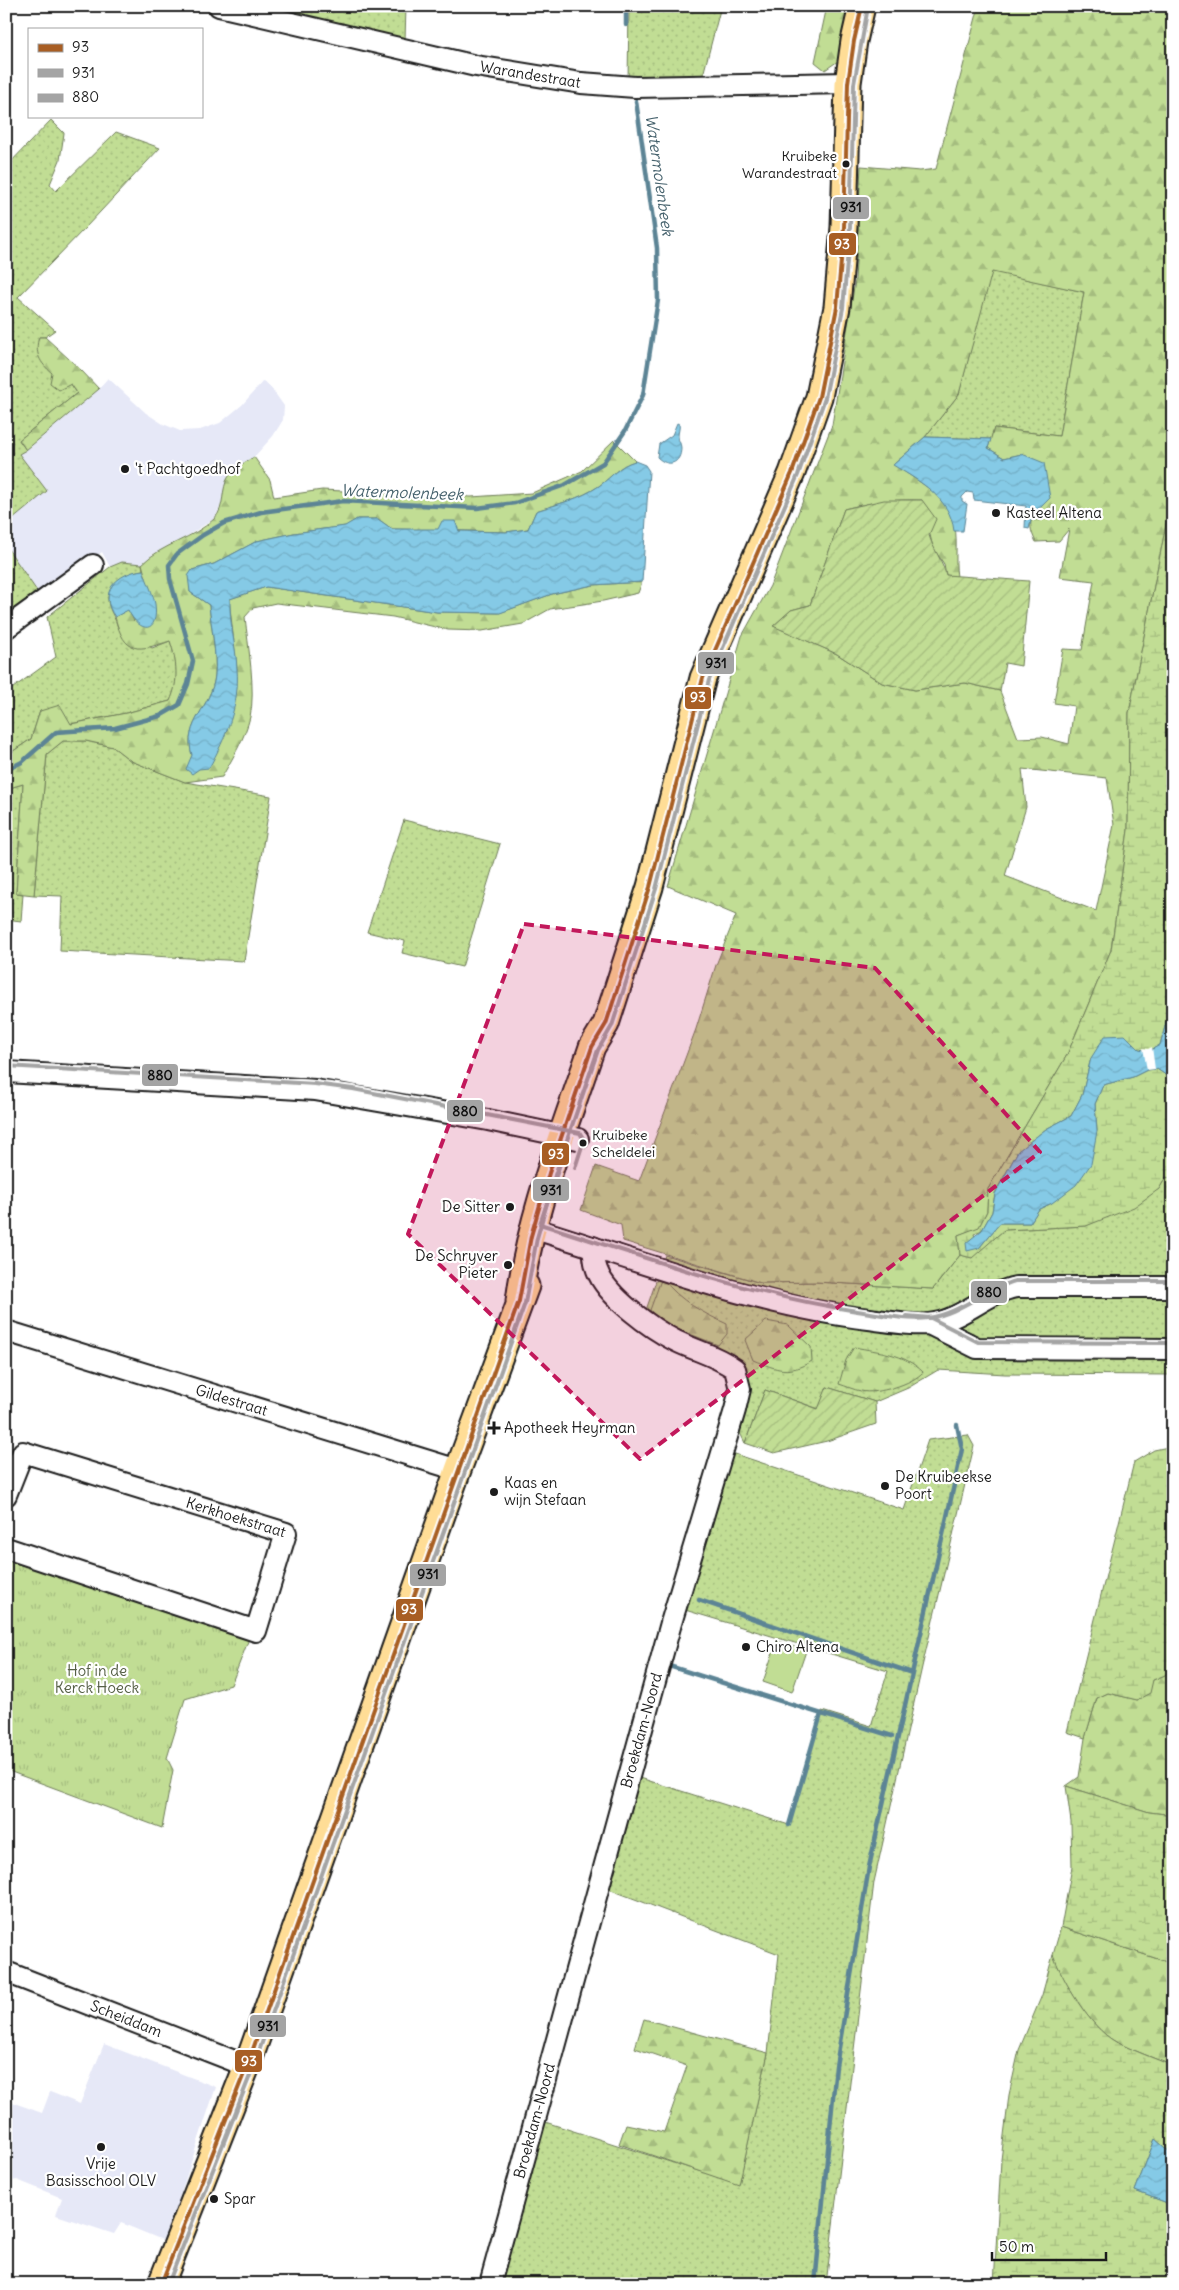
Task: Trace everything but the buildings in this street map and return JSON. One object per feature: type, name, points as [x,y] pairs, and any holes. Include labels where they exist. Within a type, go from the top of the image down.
[{"type":"main road","points":[[161,2284],[247,2066],[519,1301],[539,1230],[570,1137],[599,1072],[605,1045],[606,1024],[650,887],[704,678],[792,473],[819,397],[837,307],[844,227],[848,83],[854,41],[862,6]]},
{"type":"street","name":"Warandestraat","points":[[220,6],[476,66],[581,83],[636,87],[848,83]]},
{"type":"street","points":[[6,628],[94,565]]},
{"type":"street","points":[[6,1072],[315,1090],[570,1137]]},
{"type":"street","points":[[539,1230],[738,1292],[794,1306],[840,1316],[929,1324],[977,1348],[1173,1349]]},
{"type":"street","name":"Broekdam-Noord","points":[[490,2284],[671,1623],[724,1452],[740,1389],[734,1369],[716,1357],[678,1342],[652,1328],[610,1290],[597,1270],[594,1247]]},
{"type":"street","points":[[929,1324],[954,1316],[1006,1289],[1016,1287],[1173,1287]]},
{"type":"street","name":"Gildestraat","points":[[6,1331],[458,1470]]},
{"type":"street","name":"Kerkhoekstraat","points":[[6,1496],[23,1452],[286,1533],[256,1631],[6,1548]]},
{"type":"street","name":"Scheiddam","points":[[6,1972],[247,2066]]},
{"type":"highlighted area","points":[[524,924],[875,968],[1040,1152],[640,1459],[408,1234]]},
{"type":"shaded area","points":[[108,378],[146,413],[163,424],[180,431],[200,430],[220,423],[242,405],[263,381],[272,389],[284,406],[283,420],[273,436],[254,457],[229,475],[225,485],[223,501],[215,518],[172,546],[153,554],[142,564],[122,562],[110,567],[102,552],[41,597],[6,546],[6,525],[47,491],[18,454],[26,450],[98,389]]},
{"type":"shaded area","name":"Vrije Basisschool OLV","points":[[104,2044],[216,2087],[165,2241],[121,2223],[114,2234],[56,2215],[62,2198],[17,2180],[6,2182],[6,2100],[42,2113],[50,2092],[80,2104]]},
{"type":"green space","points":[[244,6],[406,6],[405,41]]},
{"type":"green space","points":[[629,6],[721,6],[702,79],[628,83]]},
{"type":"green space","points":[[827,6],[851,6],[841,59],[825,70],[815,62]]},
{"type":"green space","points":[[979,6],[1173,6],[1173,489],[1129,713],[1128,830],[1111,950],[1067,1055],[988,1189],[987,1211],[979,1228],[958,1235],[960,1255],[933,1289],[816,1282],[761,1283],[623,1241],[621,1225],[581,1210],[596,1166],[639,1181],[696,1029],[716,965],[736,915],[668,886],[742,636],[770,586],[832,425],[855,281],[861,166],[920,171],[936,169]],"holes":[[[992,272],[1084,292],[1059,436],[994,428],[988,448],[1004,458],[1022,454],[1050,498],[1035,513],[1031,522],[1032,534],[1036,542],[1059,541],[1069,529],[1060,577],[1094,581],[1082,650],[1063,649],[1054,703],[1074,706],[1069,744],[1042,737],[1018,738],[1000,691],[965,683],[915,690],[882,683],[837,654],[774,626],[791,610],[810,605],[844,509],[864,504],[922,500],[933,548],[944,564],[946,575],[957,577],[956,533],[953,519],[948,510],[942,501],[927,487],[894,464],[925,437],[959,394]],[[1022,769],[1107,778],[1114,825],[1096,911],[1005,876],[1026,807]]]},
{"type":"green space","points":[[51,120],[64,133],[60,160],[50,184],[56,191],[116,132],[160,148],[18,297],[55,330],[45,337],[39,337],[77,393],[19,440],[26,450],[19,454],[47,491],[6,525],[6,167]]},
{"type":"green space","points":[[991,271],[1084,292],[1059,436],[994,428],[991,439],[925,437],[959,394]]},
{"type":"green space","points":[[39,337],[45,337],[99,389],[26,450],[19,440],[77,393],[71,384],[59,390],[50,383],[52,373],[41,361],[38,353]]},
{"type":"green space","points":[[614,440],[635,461],[624,466],[599,486],[584,494],[569,501],[536,511],[528,529],[506,532],[392,529],[378,519],[357,519],[346,526],[294,533],[257,541],[214,564],[192,570],[190,592],[209,605],[215,650],[215,675],[209,697],[191,733],[192,755],[237,669],[229,599],[266,587],[437,612],[499,613],[552,594],[593,585],[642,582],[638,593],[603,601],[550,609],[523,624],[482,631],[448,630],[393,617],[276,603],[253,608],[245,617],[252,681],[250,717],[242,740],[222,777],[185,782],[131,761],[113,747],[86,741],[63,741],[47,754],[34,895],[16,893],[23,784],[6,789],[6,756],[31,739],[40,711],[60,705],[71,724],[126,713],[170,701],[175,686],[176,671],[170,641],[149,647],[134,647],[123,639],[115,617],[128,609],[134,621],[146,578],[142,564],[159,551],[197,532],[214,519],[222,504],[226,481],[237,468],[254,457],[270,480],[274,497],[322,490],[471,497],[532,493],[582,471]]},
{"type":"green space","points":[[1173,489],[1173,997],[1160,1045],[1149,1051],[1139,1049],[1125,1035],[1091,1058],[1082,1095],[1071,1116],[1046,1129],[1018,1151],[995,1193],[992,1212],[982,1230],[974,1234],[979,1248],[1000,1223],[1030,1223],[1039,1209],[1052,1203],[1097,1131],[1095,1104],[1103,1085],[1133,1077],[1147,1070],[1157,1069],[1173,1080],[1173,1179],[1166,1177],[1159,1189],[1134,1207],[1086,1226],[1004,1230],[972,1258],[960,1255],[958,1235],[979,1227],[987,1211],[988,1189],[1067,1055],[1111,950],[1128,830],[1129,713]]},
{"type":"green space","points":[[884,500],[922,500],[936,519],[929,535],[946,575],[1029,581],[1021,666],[1005,663],[1000,691],[965,683],[915,690],[882,683],[837,654],[773,626],[791,610],[810,605],[844,509]]},
{"type":"green space","points":[[6,546],[41,597],[6,620]]},
{"type":"green space","points":[[122,562],[142,564],[143,570],[136,571],[117,581],[109,592],[110,609],[118,628],[152,648],[170,641],[174,656],[176,679],[170,701],[126,713],[70,724],[40,711],[31,739],[6,756],[6,693],[56,657],[47,617],[110,567]]},
{"type":"green space","points":[[63,741],[86,741],[113,747],[131,761],[185,782],[271,796],[244,961],[60,951],[62,896],[34,895],[47,754]]},
{"type":"green space","points":[[23,784],[16,893],[23,894],[21,921],[6,919],[6,789]]},
{"type":"green space","points":[[404,820],[500,844],[462,967],[402,953],[405,941],[367,932]]},
{"type":"green space","points":[[1166,1177],[1173,1179],[1173,1375],[1005,1374],[938,1370],[908,1388],[875,1402],[827,1387],[819,1409],[765,1390],[745,1443],[736,1425],[745,1389],[644,1316],[665,1255],[761,1283],[816,1282],[933,1289],[960,1255],[972,1257],[1004,1230],[1086,1226],[1159,1189]]},
{"type":"green space","points":[[663,1279],[692,1306],[727,1324],[727,1334],[718,1345],[659,1322],[650,1310]]},
{"type":"green space","points":[[766,1321],[788,1325],[811,1347],[812,1361],[796,1368],[783,1370],[753,1360],[745,1340]]},
{"type":"green space","points":[[854,1347],[899,1357],[923,1372],[911,1381],[885,1390],[868,1392],[839,1384],[846,1360]]},
{"type":"green space","points":[[827,1387],[875,1402],[876,1424],[827,1441],[774,1453],[745,1443],[765,1390],[818,1409]]},
{"type":"green space","points":[[968,1435],[974,1446],[874,1882],[826,2284],[496,2284],[539,2120],[739,2184],[768,2053],[779,1954],[606,1888],[637,1777],[789,1825],[822,1711],[871,1726],[888,1671],[685,1610],[687,1597],[732,1453],[904,1510],[928,1440]]},
{"type":"green space","points":[[1173,1446],[1173,1666],[1165,1675],[1153,1680],[1150,1693],[1137,1700],[1108,1693],[1097,1698],[1085,1738],[1067,1732],[1134,1462],[1154,1450]]},
{"type":"green space","name":"Hof in de Kerck Hoeck","points":[[6,1553],[250,1636],[231,1685],[185,1699],[167,1758],[173,1770],[162,1828],[6,1770]]},
{"type":"green space","points":[[777,1641],[806,1651],[792,1692],[763,1682]]},
{"type":"green space","points":[[1173,1666],[1173,1815],[1149,1812],[1066,1786],[1079,1777],[1085,1738],[1097,1698],[1108,1693],[1138,1700],[1153,1680],[1165,1675]]},
{"type":"green space","points":[[1066,1786],[1149,1812],[1173,1815],[1173,1964],[1061,1927],[1072,1867],[1071,1822]]},
{"type":"green space","points":[[1061,1927],[1173,1964],[1173,2066],[1116,2042],[1096,2026],[1087,2015],[1071,1991],[1053,1955]]},
{"type":"green space","points":[[1053,1955],[1078,2003],[1096,2026],[1116,2042],[1173,2066],[1173,2155],[1155,2139],[1135,2191],[1173,2205],[1173,2284],[994,2284],[1001,2160],[1009,2095],[1019,2050],[1042,1995]]},
{"type":"green space","points":[[644,2019],[768,2053],[739,2185],[619,2144],[626,2124],[664,2132],[687,2066],[635,2048]]},
{"type":"water","points":[[677,423],[679,424],[678,439],[681,446],[679,458],[673,463],[665,462],[657,457],[659,444],[672,435]]},
{"type":"water","points":[[925,437],[991,439],[988,448],[1004,458],[1022,454],[1044,463],[1050,498],[1032,516],[1029,529],[1025,528],[1026,506],[974,500],[973,493],[967,492],[962,497],[962,501],[967,504],[963,531],[954,531],[951,519],[940,499],[923,484],[893,465]]},
{"type":"water","points":[[635,461],[645,465],[649,471],[642,582],[593,585],[552,594],[500,613],[437,612],[266,587],[230,599],[237,669],[234,708],[221,745],[209,768],[199,769],[192,774],[186,769],[192,755],[191,733],[209,697],[215,675],[215,650],[209,605],[190,592],[188,576],[192,570],[214,564],[257,541],[294,533],[345,526],[357,519],[378,519],[392,529],[438,529],[442,521],[455,521],[459,531],[506,532],[528,529],[536,511],[569,501],[584,494],[599,486],[624,466]]},
{"type":"water","points":[[143,570],[155,604],[154,621],[148,627],[143,627],[138,623],[128,610],[115,617],[108,600],[112,585],[125,575]]},
{"type":"water","points":[[1173,997],[1173,1080],[1157,1069],[1147,1070],[1133,1077],[1103,1085],[1095,1104],[1097,1131],[1091,1164],[1076,1185],[1052,1203],[1039,1209],[1030,1223],[1000,1223],[979,1248],[967,1251],[966,1243],[982,1230],[992,1212],[995,1194],[1018,1151],[1046,1129],[1071,1116],[1082,1095],[1091,1058],[1105,1036],[1125,1035],[1139,1049],[1149,1051],[1160,1045]]},
{"type":"water","points":[[1155,2139],[1173,2155],[1173,2205],[1135,2191]]},
{"type":"pier","points":[[1152,1047],[1155,1069],[1147,1070],[1143,1048],[1148,1049]]},
{"type":"waterway","name":"Watermolenbeek","points":[[626,6],[626,25]]},
{"type":"waterway","name":"Watermolenbeek","points":[[6,770],[22,762],[56,732],[115,728],[160,716],[179,705],[188,684],[193,661],[170,579],[169,565],[177,554],[203,535],[224,523],[261,512],[343,501],[477,508],[515,503],[565,485],[603,463],[625,431],[643,395],[658,300],[657,248],[636,101]]},
{"type":"waterway","points":[[815,2284],[836,2066],[869,1867],[962,1449],[957,1425]]},
{"type":"waterway","points":[[699,1600],[912,1673]]},
{"type":"waterway","points":[[669,1666],[892,1736]]},
{"type":"waterway","points":[[789,1825],[821,1714]]},
{"type":"transit line","name":"93","points":[[161,2284],[247,2066],[519,1301],[531,1236],[549,1173],[592,1047],[606,1024],[650,887],[703,678],[792,473],[819,397],[837,307],[844,227],[848,83],[854,41],[862,6]]},
{"type":"transit line","name":"931","points":[[168,2284],[253,2068],[525,1303],[537,1238],[555,1175],[598,1050],[612,1026],[656,889],[709,680],[798,475],[825,398],[843,308],[850,227],[854,84],[868,7]]},
{"type":"transit line","name":"880","points":[[6,1066],[315,1084],[353,1089],[580,1133],[584,1140],[575,1168]]},
{"type":"transit line","name":"880","points":[[569,1137],[540,1224],[697,1274],[776,1295],[857,1311],[919,1319],[940,1316],[951,1312],[1015,1281],[1173,1281]]},
{"type":"transit line","name":"880","points":[[907,1316],[931,1318],[978,1342],[1173,1343]]},
{"type":"place","name":"Kruibeke Warandestraat","points":[[846,164]]},
{"type":"place","name":"'t Pachtgoedhof","points":[[125,469]]},
{"type":"place","name":"Kasteel Altena","points":[[996,513]]},
{"type":"place","name":"Kruibeke Scheldelei","points":[[583,1143]]},
{"type":"place","name":"De Sitter","points":[[510,1207]]},
{"type":"place","name":"De Schryver Pieter","points":[[508,1265]]},
{"type":"place","name":"Apotheek Heyrman","points":[[494,1428]]},
{"type":"place","name":"De Kruibeekse Poort","points":[[885,1486]]},
{"type":"place","name":"Kaas en wijn Stefaan","points":[[494,1492]]},
{"type":"place","name":"Chiro Altena","points":[[746,1647]]},
{"type":"place","name":"Vrije Basisschool OLV","points":[[101,2147]]},
{"type":"place","name":"Spar","points":[[214,2199]]}]
